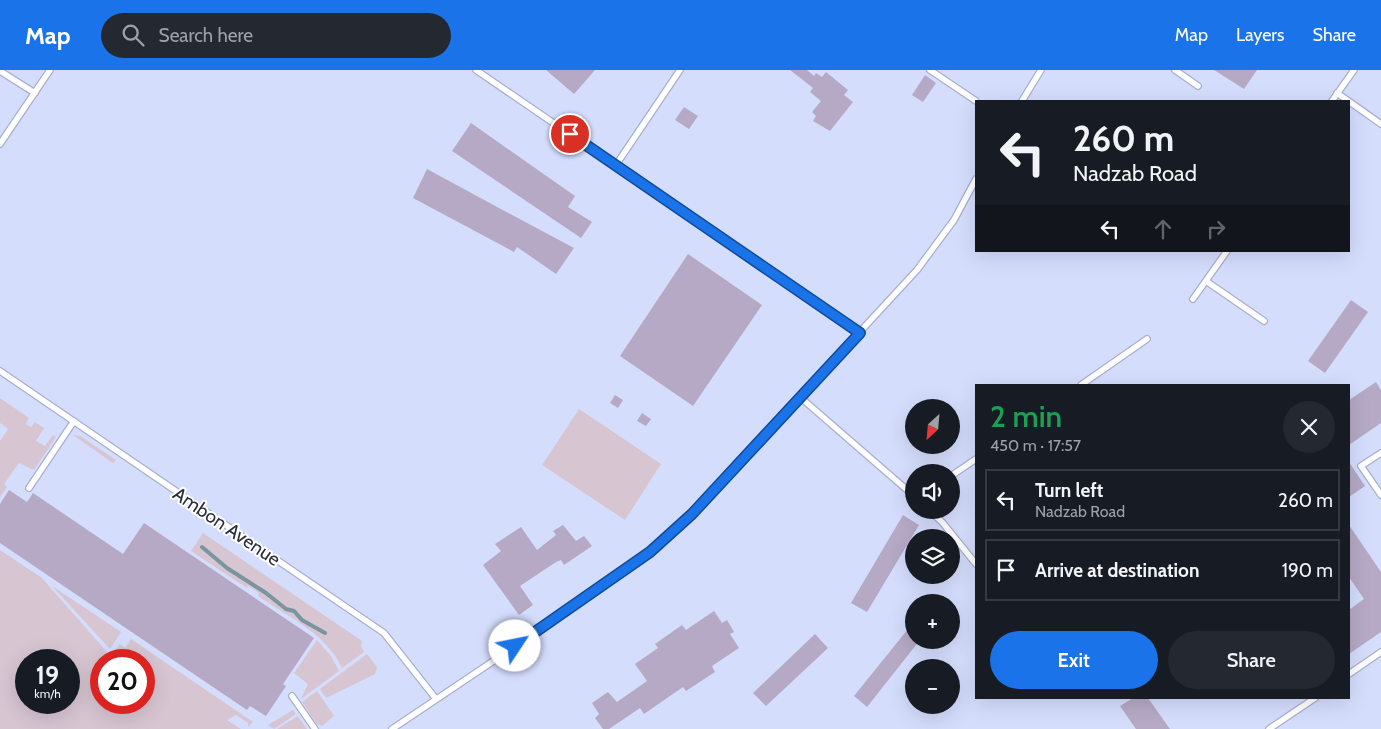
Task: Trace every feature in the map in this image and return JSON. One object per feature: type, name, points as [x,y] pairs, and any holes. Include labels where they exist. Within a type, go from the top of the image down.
[{"type":"lane","points":[[0,144],[50,70]]},
{"type":"lane","points":[[476,70],[860,333]]},
{"type":"lane","points":[[616,165],[680,70]]},
{"type":"lane","points":[[930,70],[975,100]]},
{"type":"lane","points":[[938,76],[943,70]]},
{"type":"lane","points":[[1023,100],[1040,70]]},
{"type":"lane","points":[[1175,70],[1198,86]]},
{"type":"lane","points":[[1333,100],[1354,70]]},
{"type":"lane","points":[[0,71],[35,93]]},
{"type":"lane","points":[[1337,93],[1347,100]]},
{"type":"lane","points":[[1350,102],[1381,124]]},
{"type":"lane","points":[[392,729],[650,552],[692,514],[917,270],[954,220],[975,181]]},
{"type":"lane","points":[[1193,299],[1226,252]]},
{"type":"lane","points":[[1206,282],[1264,321]]},
{"type":"lane","points":[[1083,384],[1147,339]]},
{"type":"lane","name":"Ambon Avenue","points":[[0,371],[384,633],[436,699]]},
{"type":"lane","points":[[800,397],[905,488]]},
{"type":"lane","points":[[29,488],[74,421]]},
{"type":"lane","points":[[1381,453],[1361,466],[1381,495]]},
{"type":"lane","points":[[960,470],[975,460]]},
{"type":"lane","points":[[939,519],[975,563]]},
{"type":"lane","points":[[1350,673],[1381,652]]},
{"type":"lane","points":[[292,696],[315,729]]},
{"type":"lane","points":[[1269,729],[1314,699]]},
{"type":"shaded area","points":[[0,398],[29,418],[26,424],[31,427],[35,422],[44,428],[36,441],[45,446],[53,435],[56,437],[34,470],[19,463],[4,484],[7,487],[0,497],[0,441],[8,429],[0,423]]},
{"type":"shaded area","points":[[579,409],[661,464],[625,520],[542,465]]},
{"type":"shaded area","points":[[73,435],[80,436],[116,460],[113,463]]},
{"type":"shaded area","points":[[203,533],[362,641],[361,646],[364,652],[342,668],[327,645],[305,627],[258,596],[259,593],[248,586],[247,588],[191,551]]},
{"type":"shaded area","points":[[0,550],[42,578],[104,649],[90,649],[90,714],[155,714],[155,655],[253,722],[248,727],[248,723],[236,715],[227,720],[241,729],[0,729]]},
{"type":"shaded area","points":[[52,586],[121,632],[110,649]]},
{"type":"shaded area","points":[[131,639],[146,649],[117,649],[120,644],[125,648]]},
{"type":"shaded area","points":[[317,640],[331,656],[339,671],[301,699],[308,684],[294,673]]},
{"type":"shaded area","points":[[367,654],[377,667],[375,674],[326,698],[320,689]]},
{"type":"shaded area","points":[[317,691],[334,716],[322,726],[317,724],[302,702]]},
{"type":"shaded area","points":[[293,710],[296,714],[274,729],[268,725]]},
{"type":"shaded area","points":[[298,716],[307,729],[277,729]]},
{"type":"building","points":[[546,70],[595,70],[574,94]]},
{"type":"building","points":[[790,70],[807,70],[814,76],[816,73],[822,77],[826,72],[848,90],[844,95],[853,102],[830,131],[813,121],[816,116],[812,112],[821,101],[810,92],[813,88]]},
{"type":"building","points":[[1214,70],[1257,70],[1244,89]]},
{"type":"building","points":[[925,75],[936,83],[923,102],[912,95]]},
{"type":"building","points":[[684,107],[698,116],[689,129],[675,120]]},
{"type":"building","points":[[471,123],[575,196],[568,207],[592,222],[581,238],[452,151]]},
{"type":"building","points":[[427,169],[574,248],[556,274],[517,247],[514,252],[413,198]]},
{"type":"building","points":[[688,254],[762,305],[693,406],[620,356]]},
{"type":"building","points":[[1351,300],[1368,312],[1325,373],[1308,361]]},
{"type":"building","points":[[1376,382],[1381,390],[1381,423],[1350,444],[1350,399]]},
{"type":"building","points":[[615,395],[623,400],[618,408],[610,403]]},
{"type":"building","points":[[642,413],[651,419],[646,426],[637,421]]},
{"type":"building","points":[[1350,464],[1365,486],[1350,496]]},
{"type":"building","points":[[9,490],[27,502],[33,493],[123,554],[144,523],[314,638],[283,684],[286,686],[266,716],[250,706],[247,710],[0,543],[0,504]]},
{"type":"building","points":[[903,515],[905,519],[909,519],[919,525],[917,529],[905,529],[905,548],[867,612],[851,603]]},
{"type":"building","points":[[563,525],[576,541],[584,536],[592,546],[564,565],[561,560],[556,562],[520,586],[533,605],[519,615],[483,565],[501,551],[495,544],[521,527],[537,550],[556,535],[553,531]]},
{"type":"building","points":[[1350,526],[1381,572],[1381,632],[1350,653],[1350,609],[1364,599],[1350,578]]},
{"type":"building","points":[[714,611],[722,623],[727,620],[734,632],[730,634],[739,648],[712,666],[715,672],[686,691],[683,687],[644,714],[640,708],[609,729],[603,729],[595,718],[599,714],[592,703],[608,692],[617,702],[647,681],[635,664],[658,648],[655,644],[682,625],[686,630]]},
{"type":"building","points":[[905,633],[905,649],[913,649],[867,707],[854,696]]},
{"type":"building","points":[[815,634],[828,648],[766,706],[753,693]]},
{"type":"building","points":[[1131,699],[1149,699],[1170,729],[1136,729],[1120,706]]},
{"type":"waterway","points":[[202,547],[227,568],[266,593],[286,609],[294,611],[302,620],[325,633]]},
{"type":"route","points":[[515,646],[650,552],[692,514],[860,333],[570,134]]}]
